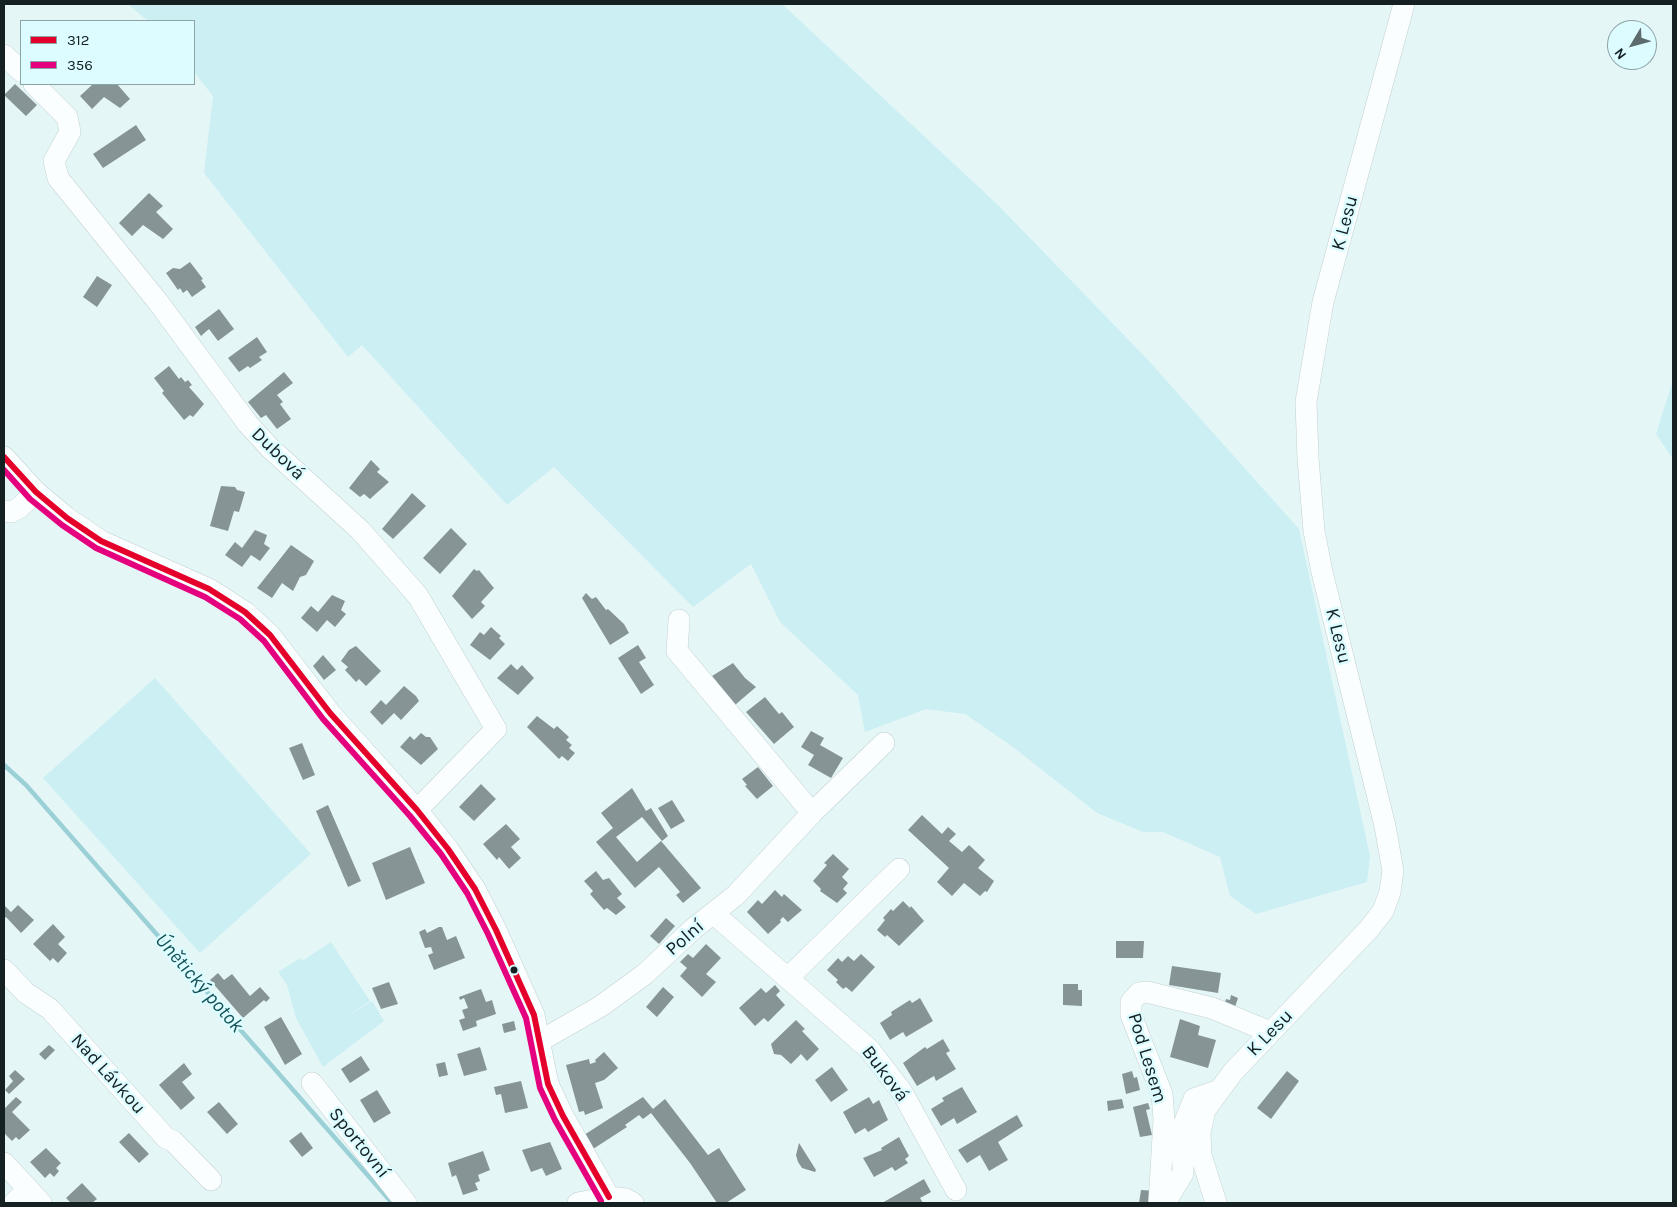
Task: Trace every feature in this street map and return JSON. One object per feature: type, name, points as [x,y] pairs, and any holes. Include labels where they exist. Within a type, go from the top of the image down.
[{"type":"street","name":"K Lesu","points":[[1216,1203],[1202,1155],[1200,1133],[1205,1110],[1217,1091],[1270,1032],[1369,929],[1383,911],[1390,892],[1393,871],[1386,826],[1314,531],[1306,402],[1323,302],[1404,4]]},
{"type":"street","points":[[4,56],[20,70]]},
{"type":"street","name":"Dubová","points":[[35,85],[67,117],[70,132],[54,161],[58,178],[158,302],[248,424],[270,448],[360,530],[418,596],[496,729],[418,810]]},
{"type":"street","points":[[4,457],[36,492],[67,518],[101,540],[209,589],[245,612],[270,635],[330,713],[418,810],[448,849],[484,905],[526,993],[534,1015],[548,1084],[563,1116],[608,1197]]},
{"type":"street","points":[[4,511],[11,512],[19,508],[36,492]]},
{"type":"street","points":[[679,620],[677,650],[812,813]]},
{"type":"street","name":"Polní","points":[[540,1041],[601,1006],[645,974],[693,929],[736,895],[812,813],[884,743]]},
{"type":"street","points":[[788,978],[899,869]]},
{"type":"street","name":"Buková","points":[[714,914],[869,1049],[902,1092],[956,1190]]},
{"type":"street","name":"Nad Lávkou","points":[[4,970],[26,993],[50,1009],[166,1138],[173,1141],[211,1180]]},
{"type":"street","name":"Pod Lesem","points":[[1159,1203],[1164,1120],[1162,1094],[1131,1015],[1131,1002],[1139,993],[1154,993],[1212,1008],[1270,1032]]},
{"type":"street","name":"Sportovní","points":[[312,1084],[406,1203]]},
{"type":"street","name":"Pod Lesem","points":[[1165,1203],[1183,1173],[1182,1129],[1194,1099],[1217,1091]]},
{"type":"street","points":[[4,1163],[28,1198]]},
{"type":"street","points":[[578,1203],[608,1197],[626,1199],[633,1203]]},
{"type":"shaded area","points":[[128,4],[782,4],[998,205],[1148,360],[1299,529],[1370,856],[1367,882],[1256,914],[1230,896],[1220,857],[1163,832],[1143,832],[1097,813],[1013,747],[965,714],[926,709],[865,732],[858,695],[780,622],[751,564],[693,607],[554,467],[507,505],[362,345],[348,357],[204,173],[213,96],[195,73],[195,20],[147,20]]},
{"type":"shaded area","points":[[1673,380],[1673,459],[1656,434]]},
{"type":"shaded area","points":[[155,678],[311,854],[200,953],[43,778]]},
{"type":"shaded area","points":[[331,942],[370,1001],[342,1020],[372,1001],[384,1021],[323,1067],[296,1018],[287,985],[278,972],[300,958],[302,961]]},
{"type":"building","points":[[15,84],[37,105],[26,116],[4,95]]},
{"type":"building","points":[[92,85],[118,85],[130,99],[120,108],[104,97],[92,109],[80,96]]},
{"type":"building","points":[[136,125],[146,140],[103,168],[93,154]]},
{"type":"building","points":[[149,193],[163,206],[156,212],[173,229],[163,239],[143,225],[132,236],[119,223]]},
{"type":"building","points":[[190,262],[203,279],[201,280],[206,287],[192,297],[187,290],[183,293],[180,288],[178,290],[166,273],[173,268],[180,269]]},
{"type":"building","points":[[97,276],[112,285],[97,307],[83,297]]},
{"type":"building","points":[[219,309],[234,329],[218,341],[209,329],[201,336],[195,327]]},
{"type":"building","points":[[257,337],[267,352],[259,357],[262,360],[250,368],[248,366],[239,372],[228,358]]},
{"type":"building","points":[[169,366],[179,379],[181,377],[185,382],[188,380],[192,385],[189,387],[204,404],[193,417],[190,415],[184,420],[162,393],[164,391],[154,378]]},
{"type":"building","points":[[284,372],[293,383],[277,395],[283,402],[280,404],[291,419],[277,429],[266,415],[261,418],[248,402]]},
{"type":"building","points":[[371,460],[380,469],[377,472],[389,482],[370,499],[364,494],[360,497],[349,488]]},
{"type":"building","points":[[221,486],[235,487],[237,490],[245,492],[239,512],[234,511],[228,531],[210,526]]},
{"type":"building","points":[[412,493],[426,506],[393,539],[382,529]]},
{"type":"building","points":[[451,528],[467,544],[440,574],[423,558]]},
{"type":"building","points":[[255,530],[267,535],[264,544],[270,548],[260,561],[251,555],[242,567],[225,555],[235,542],[242,548]]},
{"type":"building","points":[[291,545],[314,561],[306,575],[300,577],[293,591],[282,583],[272,598],[257,588]]},
{"type":"building","points":[[474,569],[479,570],[494,588],[481,602],[485,606],[472,619],[452,596]]},
{"type":"building","points":[[586,593],[592,599],[596,597],[606,610],[608,609],[624,624],[629,633],[610,645],[582,598]]},
{"type":"building","points":[[332,595],[345,601],[341,610],[346,614],[335,627],[327,620],[317,632],[301,618],[311,606],[318,612]]},
{"type":"building","points":[[491,627],[501,636],[499,638],[505,644],[490,660],[470,645],[480,632],[484,635]]},
{"type":"building","points":[[638,645],[646,658],[639,662],[654,685],[641,694],[618,658]]},
{"type":"building","points":[[356,646],[381,671],[366,686],[359,679],[356,682],[345,670],[348,667],[341,661],[349,650]]},
{"type":"building","points":[[323,655],[336,670],[324,680],[313,666]]},
{"type":"building","points":[[733,663],[745,678],[756,687],[735,705],[712,676]]},
{"type":"building","points":[[511,664],[517,670],[522,665],[534,678],[518,695],[497,678]]},
{"type":"building","points":[[404,686],[419,701],[401,720],[394,713],[382,725],[370,712],[381,700],[386,705]]},
{"type":"building","points":[[765,697],[779,714],[782,712],[794,727],[774,744],[746,712]]},
{"type":"building","points":[[537,716],[554,729],[557,726],[569,737],[566,740],[572,745],[569,748],[575,753],[568,761],[562,756],[559,759],[527,727]]},
{"type":"building","points":[[811,731],[824,738],[820,745],[843,758],[831,778],[808,765],[814,755],[801,747]]},
{"type":"building","points":[[421,733],[426,737],[430,737],[438,749],[421,765],[400,747],[410,736],[414,740]]},
{"type":"building","points":[[302,743],[315,775],[303,780],[289,748]]},
{"type":"building","points":[[758,767],[773,786],[757,799],[745,786],[747,785],[742,779]]},
{"type":"building","points":[[481,784],[496,799],[474,821],[459,807]]},
{"type":"building","points":[[632,788],[646,811],[651,808],[668,836],[662,841],[642,817],[616,837],[637,862],[661,841],[701,888],[683,903],[676,895],[680,892],[659,867],[635,888],[596,842],[613,828],[601,813]]},
{"type":"building","points":[[672,800],[685,821],[671,829],[658,808]]},
{"type":"building","points":[[328,805],[361,881],[348,887],[316,811]]},
{"type":"building","points":[[922,815],[942,834],[948,827],[956,834],[949,841],[962,852],[969,845],[985,860],[978,868],[994,881],[987,892],[985,891],[980,896],[964,883],[952,896],[937,882],[949,868],[908,830]]},
{"type":"building","points":[[506,824],[520,839],[511,847],[521,858],[509,869],[499,857],[497,860],[483,844]]},
{"type":"building","points":[[410,847],[425,883],[386,900],[372,863]]},
{"type":"building","points":[[833,854],[849,869],[842,877],[848,883],[843,889],[847,893],[837,903],[820,891],[821,889],[813,881],[827,865],[824,863]]},
{"type":"building","points":[[596,871],[603,880],[609,878],[622,894],[617,898],[626,907],[616,915],[607,908],[604,910],[590,894],[593,891],[584,881]]},
{"type":"building","points":[[775,890],[782,897],[784,894],[802,910],[788,922],[783,917],[780,920],[781,922],[768,934],[747,912],[758,900],[762,904]]},
{"type":"building","points":[[903,901],[910,908],[911,906],[924,921],[899,946],[887,935],[885,937],[877,930],[885,920],[883,918],[891,909],[893,911]]},
{"type":"building","points":[[18,905],[34,920],[21,933],[6,917],[4,919],[5,906],[11,912]]},
{"type":"building","points":[[666,918],[675,926],[659,944],[650,936]]},
{"type":"building","points":[[53,924],[65,937],[58,944],[67,953],[58,963],[53,958],[50,961],[33,944]]},
{"type":"building","points":[[442,927],[447,940],[456,936],[465,958],[434,970],[428,955],[433,953],[431,947],[425,948],[419,932],[425,929],[427,933]]},
{"type":"building","points":[[1116,941],[1144,941],[1143,958],[1116,958]]},
{"type":"building","points":[[706,944],[721,958],[706,974],[716,982],[702,997],[680,976],[687,968],[680,962],[688,954],[693,958]]},
{"type":"building","points":[[861,954],[875,967],[852,992],[846,987],[843,989],[836,982],[838,980],[827,970],[838,958],[842,962],[848,956],[854,961]]},
{"type":"building","points":[[1172,966],[1221,973],[1218,993],[1169,985]]},
{"type":"building","points":[[218,973],[224,980],[232,974],[250,996],[260,987],[270,998],[266,1002],[264,1000],[243,1018],[210,980]]},
{"type":"building","points":[[389,982],[398,1004],[381,1009],[372,988]]},
{"type":"building","points":[[1063,984],[1078,984],[1078,990],[1082,990],[1082,1006],[1063,1005]]},
{"type":"building","points":[[775,985],[780,991],[776,995],[785,1005],[768,1022],[764,1018],[755,1026],[739,1008],[761,988],[766,993]]},
{"type":"building","points":[[663,987],[674,997],[657,1017],[646,1007]]},
{"type":"building","points":[[481,989],[486,1002],[492,1000],[496,1014],[476,1021],[477,1026],[463,1031],[459,1020],[465,1018],[462,1010],[468,1008],[464,998],[460,1000],[459,997]]},
{"type":"building","points":[[1231,995],[1238,998],[1235,1007],[1224,1006],[1226,999],[1230,1000]]},
{"type":"building","points":[[920,998],[933,1021],[906,1037],[903,1032],[890,1040],[880,1023],[892,1015],[891,1012],[910,1000],[912,1003]]},
{"type":"building","points":[[281,1017],[302,1054],[285,1065],[264,1027]]},
{"type":"building","points":[[1180,1019],[1200,1026],[1198,1035],[1216,1040],[1208,1068],[1170,1057]]},
{"type":"building","points":[[796,1020],[805,1029],[802,1031],[819,1049],[807,1061],[801,1054],[791,1064],[781,1055],[774,1054],[771,1044]]},
{"type":"building","points":[[514,1021],[516,1030],[504,1033],[502,1024]]},
{"type":"building","points":[[943,1039],[950,1051],[946,1053],[956,1069],[936,1081],[934,1076],[917,1086],[903,1063],[925,1047],[927,1049]]},
{"type":"building","points":[[49,1045],[55,1050],[45,1060],[39,1054]]},
{"type":"building","points":[[480,1047],[487,1070],[464,1076],[457,1054]]},
{"type":"building","points":[[604,1052],[618,1068],[604,1080],[595,1083],[603,1108],[585,1115],[584,1111],[579,1112],[566,1065],[589,1059],[590,1064],[596,1062],[595,1060]]},
{"type":"building","points":[[361,1056],[370,1070],[350,1083],[341,1069]]},
{"type":"building","points":[[445,1062],[448,1075],[439,1077],[436,1064]]},
{"type":"building","points":[[184,1063],[192,1074],[182,1082],[195,1098],[181,1110],[159,1085]]},
{"type":"building","points":[[832,1067],[848,1090],[831,1102],[815,1080]]},
{"type":"building","points":[[15,1070],[25,1079],[9,1094],[5,1090],[13,1081],[9,1076]]},
{"type":"building","points":[[1132,1071],[1134,1078],[1137,1077],[1140,1090],[1126,1094],[1122,1074]]},
{"type":"building","points":[[1287,1071],[1299,1081],[1271,1119],[1257,1108]]},
{"type":"building","points":[[521,1081],[528,1108],[505,1113],[501,1094],[496,1095],[494,1087]]},
{"type":"building","points":[[962,1087],[977,1112],[957,1124],[954,1118],[941,1126],[931,1109],[944,1101],[942,1098]]},
{"type":"building","points":[[377,1090],[391,1113],[374,1123],[360,1100]]},
{"type":"building","points":[[16,1097],[22,1102],[12,1112],[30,1130],[19,1140],[16,1137],[12,1141],[4,1133],[4,1109]]},
{"type":"building","points":[[643,1097],[653,1109],[665,1099],[708,1155],[719,1148],[746,1190],[726,1203],[717,1203],[690,1163],[651,1113],[643,1119],[639,1115],[625,1125],[627,1127],[593,1149],[584,1135]]},
{"type":"building","points":[[869,1097],[873,1104],[879,1100],[888,1120],[868,1132],[865,1128],[855,1134],[843,1112]]},
{"type":"building","points":[[1122,1099],[1124,1108],[1108,1111],[1107,1101]]},
{"type":"building","points":[[219,1102],[238,1124],[227,1134],[207,1112]]},
{"type":"building","points":[[1148,1103],[1150,1109],[1146,1110],[1152,1135],[1140,1137],[1133,1107]]},
{"type":"building","points":[[1017,1115],[1023,1126],[998,1142],[1008,1160],[989,1171],[980,1155],[967,1163],[958,1150]]},
{"type":"building","points":[[301,1132],[313,1148],[302,1157],[289,1141]]},
{"type":"building","points":[[129,1133],[149,1154],[139,1163],[119,1142]]},
{"type":"building","points":[[899,1137],[909,1156],[905,1159],[908,1163],[895,1171],[892,1167],[874,1177],[863,1158],[882,1150],[881,1148]]},
{"type":"building","points":[[550,1142],[562,1169],[546,1176],[542,1168],[531,1172],[522,1150]]},
{"type":"building","points":[[799,1143],[816,1170],[815,1172],[802,1168],[798,1162],[796,1155]]},
{"type":"building","points":[[46,1148],[61,1163],[56,1168],[59,1171],[54,1177],[50,1173],[45,1178],[30,1162]]},
{"type":"building","points":[[483,1151],[490,1170],[478,1175],[480,1181],[475,1183],[478,1190],[463,1195],[456,1175],[452,1177],[448,1163]]},
{"type":"building","points":[[924,1179],[931,1192],[920,1198],[923,1203],[882,1203]]},
{"type":"building","points":[[82,1183],[97,1199],[92,1203],[71,1203],[66,1198]]},
{"type":"building","points":[[1141,1190],[1158,1191],[1155,1203],[1139,1203]]},
{"type":"waterway","name":"Únětický potok","points":[[4,765],[26,785],[392,1203]]},
{"type":"transit line","name":"312","points":[[4,457],[36,492],[67,518],[101,541],[209,589],[245,612],[270,635],[330,713],[417,810],[448,849],[475,889],[496,930],[534,1015],[548,1084],[563,1116],[609,1197]]},
{"type":"transit line","name":"356","points":[[4,470],[30,499],[62,525],[96,548],[205,597],[240,619],[264,641],[323,719],[410,816],[441,854],[467,893],[488,934],[526,1018],[540,1088],[555,1120],[601,1201]]}]
